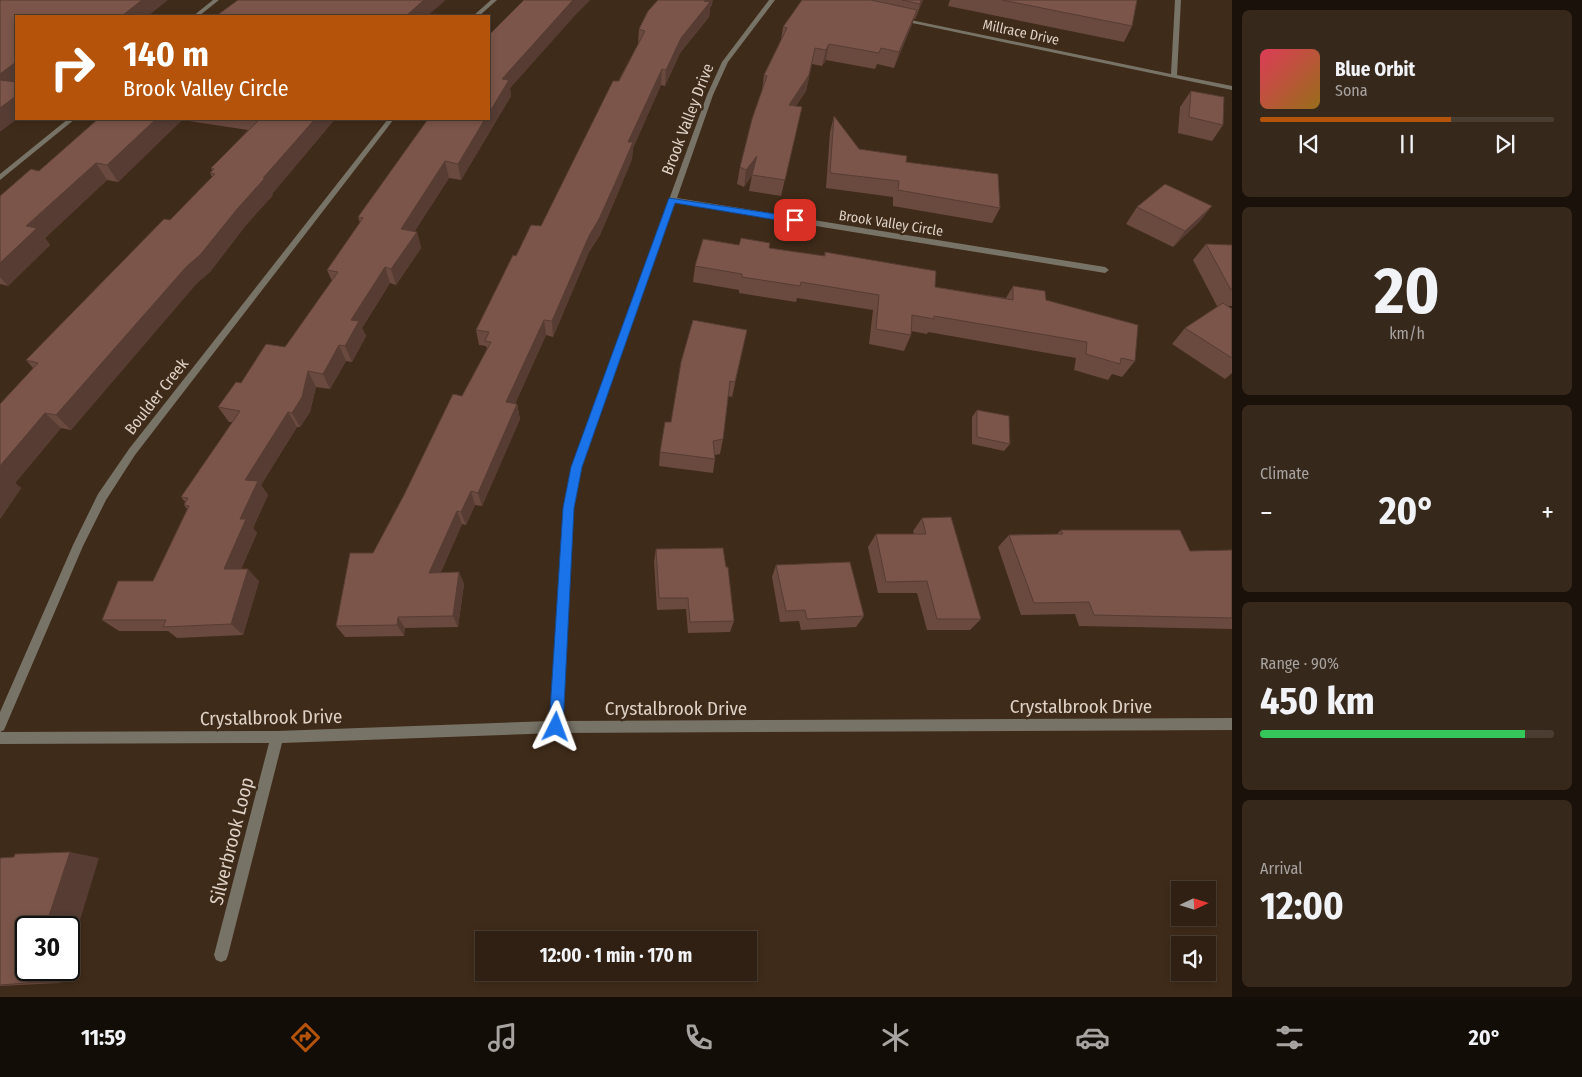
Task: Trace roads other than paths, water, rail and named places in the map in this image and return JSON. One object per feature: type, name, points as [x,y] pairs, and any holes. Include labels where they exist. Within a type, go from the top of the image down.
[{"type":"street","points":[[197,15],[216,0]]},
{"type":"street","points":[[477,15],[494,0]]},
{"type":"street","name":"Brook Valley Drive","points":[[556,727],[568,508],[577,467],[710,95],[725,62],[772,0]]},
{"type":"street","points":[[1174,76],[1178,0]]},
{"type":"street","name":"Millrace Drive","points":[[892,18],[1232,88]]},
{"type":"street","points":[[0,178],[71,120]]},
{"type":"street","name":"Boulder Creek","points":[[0,726],[78,545],[102,497],[132,452],[390,120]]},
{"type":"street","name":"Brook Valley Circle","points":[[672,200],[1105,270]]},
{"type":"street","name":"Crystalbrook Drive","points":[[0,738],[277,737],[556,727],[1232,724]]},
{"type":"street","name":"Silverbrook Loop","points":[[221,955],[277,737]]}]
